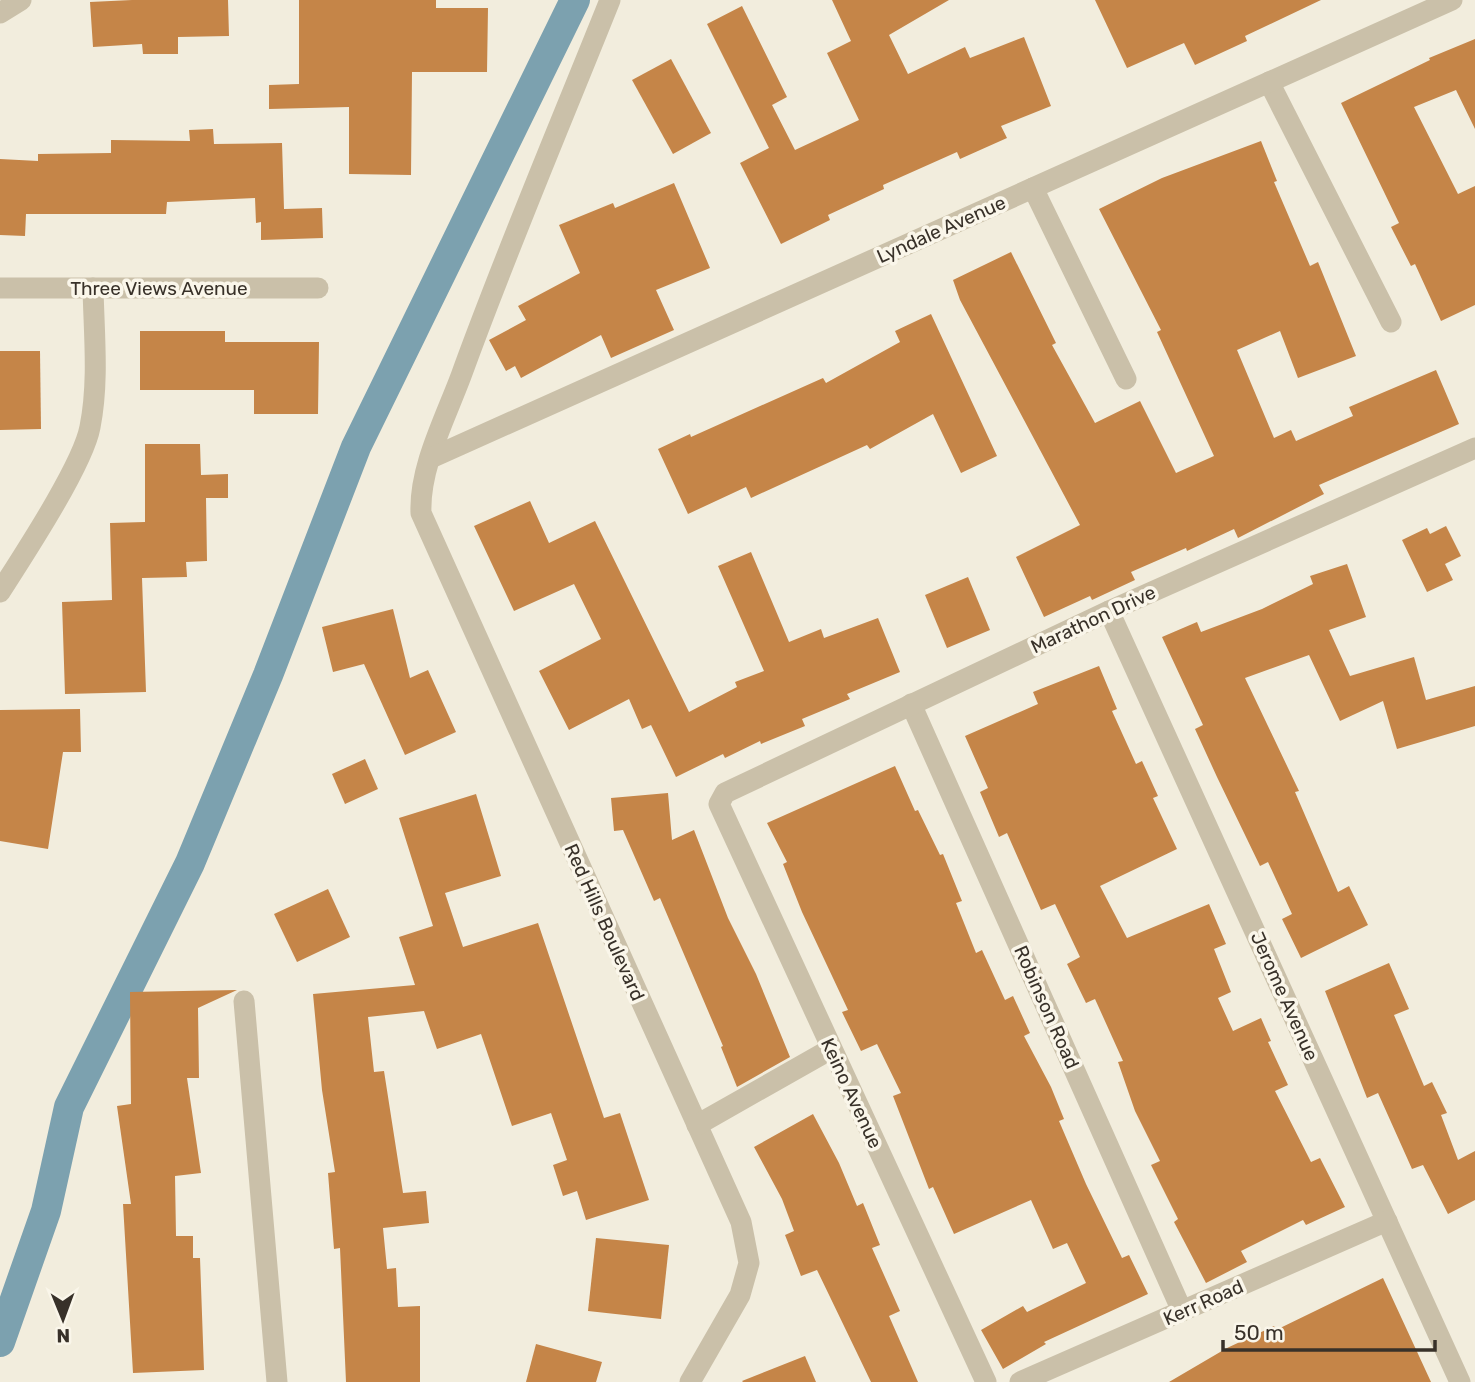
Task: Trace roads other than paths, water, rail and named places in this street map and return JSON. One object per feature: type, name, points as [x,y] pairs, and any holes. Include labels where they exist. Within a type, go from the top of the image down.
[{"type":"street","points":[[0,13],[21,0]]},
{"type":"street","name":"Red Hills Boulevard","points":[[610,0],[488,301],[431,458],[420,497],[421,513],[741,1222],[749,1263],[740,1295],[690,1382]]},
{"type":"street","name":"Lyndale Avenue","points":[[431,458],[1452,0]]},
{"type":"street","points":[[1269,82],[1391,322]]},
{"type":"street","points":[[1032,188],[1126,379]]},
{"type":"street","name":"Three Views Avenue","points":[[0,288],[318,288]]},
{"type":"street","points":[[0,592],[69,474],[90,430],[95,380],[93,288]]},
{"type":"street","name":"Marathon Drive","points":[[719,804],[725,793],[1109,611],[1475,449]]},
{"type":"street","name":"Jerome Avenue","points":[[1109,611],[1460,1382]]},
{"type":"street","name":"Robinson Road","points":[[911,704],[1182,1311]]},
{"type":"street","name":"Keino Avenue","points":[[719,804],[986,1382]]},
{"type":"street","points":[[244,1001],[277,1382]]},
{"type":"street","points":[[697,1125],[831,1049]]},
{"type":"street","name":"Kerr Road","points":[[1020,1382],[1387,1221]]},
{"type":"waterway","points":[[0,1342],[46,1211],[69,1107],[190,863],[268,675],[356,447],[575,0]]}]
